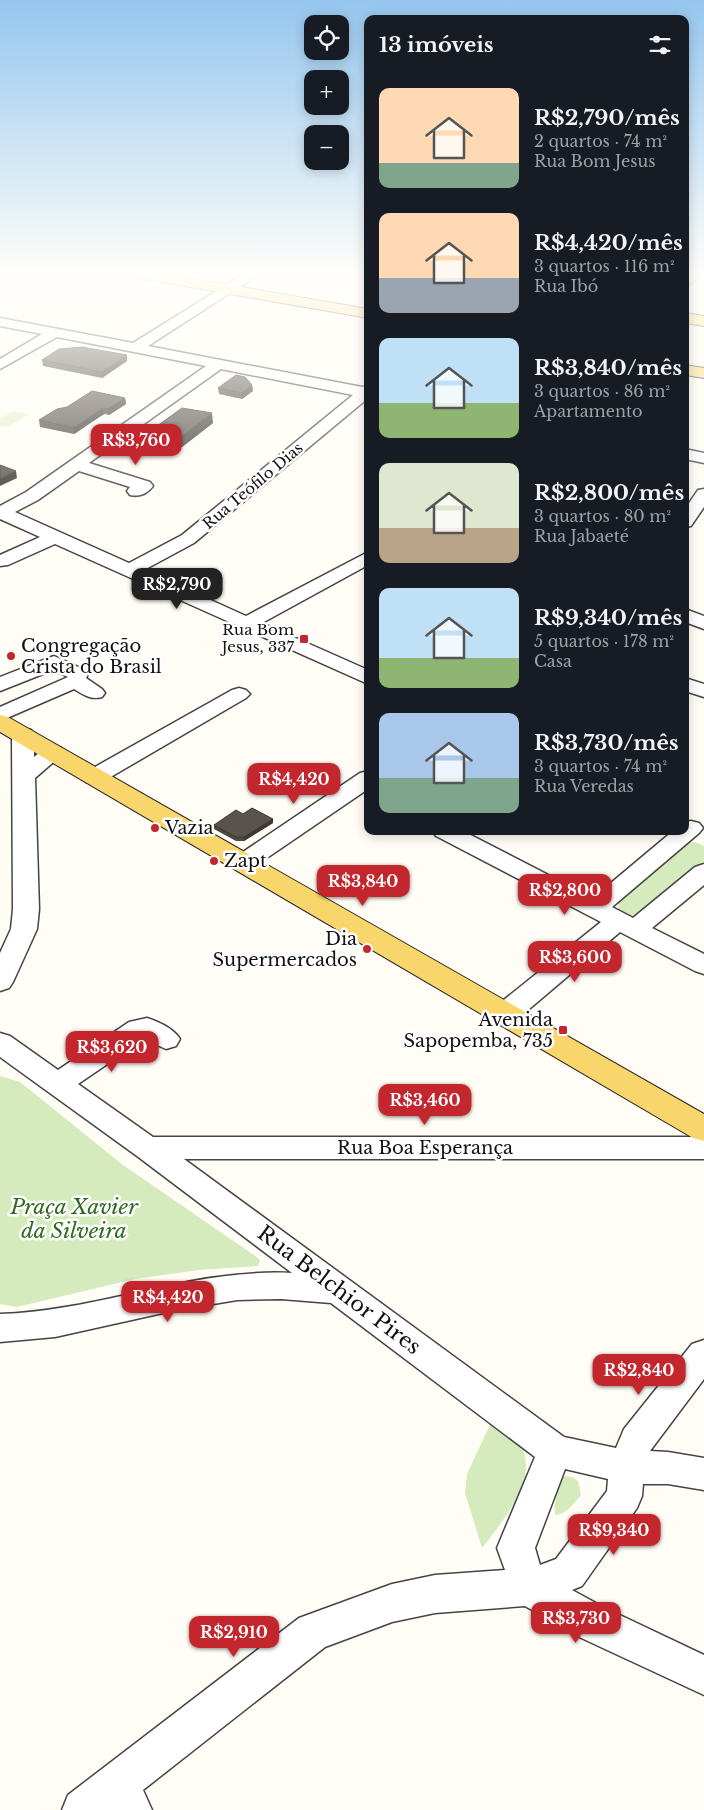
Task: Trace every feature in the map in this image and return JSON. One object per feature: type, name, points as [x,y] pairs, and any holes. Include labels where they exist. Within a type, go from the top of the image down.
[{"type":"main road","points":[[689,371],[704,373]]},
{"type":"main road","points":[[11,729],[704,1129]]},
{"type":"street","points":[[0,365],[13,357]]},
{"type":"street","points":[[185,357],[364,391]]},
{"type":"street","points":[[0,512],[23,502],[219,364]]},
{"type":"street","name":"Rua Teófilo Dias","points":[[130,570],[188,539],[364,394]]},
{"type":"street","points":[[689,455],[704,458]]},
{"type":"street","points":[[76,464],[144,486],[136,491]]},
{"type":"street","points":[[689,516],[704,494]]},
{"type":"street","points":[[0,512],[364,676]]},
{"type":"street","points":[[1,561],[55,537]]},
{"type":"street","points":[[247,623],[364,559]]},
{"type":"street","points":[[0,685],[54,662],[78,674]]},
{"type":"street","points":[[0,715],[72,682],[78,682],[96,693]]},
{"type":"street","points":[[689,685],[704,691]]},
{"type":"street","points":[[94,777],[239,694]]},
{"type":"street","points":[[0,982],[24,929],[26,909],[24,776],[11,729]]},
{"type":"street","points":[[24,776],[53,753]]},
{"type":"street","points":[[243,863],[364,786]]},
{"type":"street","points":[[452,835],[704,965]]},
{"type":"street","points":[[595,909],[686,835]]},
{"type":"street","points":[[505,1014],[626,925],[704,872]]},
{"type":"street","points":[[57,1084],[139,1029],[147,1028],[166,1039]]},
{"type":"street","name":"Rua Belchior Pires","points":[[0,1043],[147,1148],[555,1451],[627,1467],[668,1468],[704,1474]]},
{"type":"street","name":"Rua Boa Esperança","points":[[147,1148],[704,1148]]},
{"type":"street","points":[[0,1328],[21,1328],[73,1321],[143,1304],[224,1288],[268,1285],[340,1290]]},
{"type":"street","points":[[83,1810],[123,1797],[313,1632],[392,1603],[435,1594],[529,1587],[569,1573],[624,1496],[627,1467],[636,1440],[704,1354]]},
{"type":"street","points":[[555,1451],[516,1548],[529,1587],[591,1622],[704,1675]]},
{"type":"green space","points":[[13,411],[29,414],[8,427],[0,426],[0,419]]},
{"type":"green space","points":[[695,842],[704,846],[704,861],[639,916],[627,915],[618,908],[619,903],[688,843]]},
{"type":"green space","name":"Praça Xavier da Silveira","points":[[0,1076],[20,1082],[123,1165],[258,1258],[260,1261],[258,1266],[199,1270],[135,1279],[17,1307],[0,1304]]},
{"type":"green space","points":[[490,1425],[504,1430],[523,1447],[526,1466],[522,1487],[510,1510],[482,1548],[465,1493],[467,1474]]},
{"type":"green space","points":[[561,1477],[572,1477],[578,1481],[581,1495],[566,1511],[555,1515],[555,1500],[558,1486]]},
{"type":"building","points":[[46,357],[123,357],[102,372],[42,360]]},
{"type":"building","points":[[236,375],[245,377],[252,385],[242,393],[218,388]]},
{"type":"building","points":[[92,391],[125,398],[108,409],[103,408],[74,428],[39,420],[57,409],[67,407]]},
{"type":"building","points":[[182,408],[212,413],[181,437],[150,431]]},
{"type":"building","points":[[0,465],[16,471],[0,479]]},
{"type":"building","points":[[252,808],[273,819],[244,837],[236,837],[214,825],[236,810],[243,814]]},
{"type":"place","name":"Rua Bom Jesus, 337","points":[[304,639]]},
{"type":"place","name":"Congregação Crista do Brasil","points":[[11,656]]},
{"type":"place","name":"Vazia","points":[[155,828]]},
{"type":"place","name":"Zapt","points":[[214,861]]},
{"type":"place","name":"Dia Supermercados","points":[[367,949]]},
{"type":"place","name":"Avenida Sapopemba, 735","points":[[563,1030]]}]
